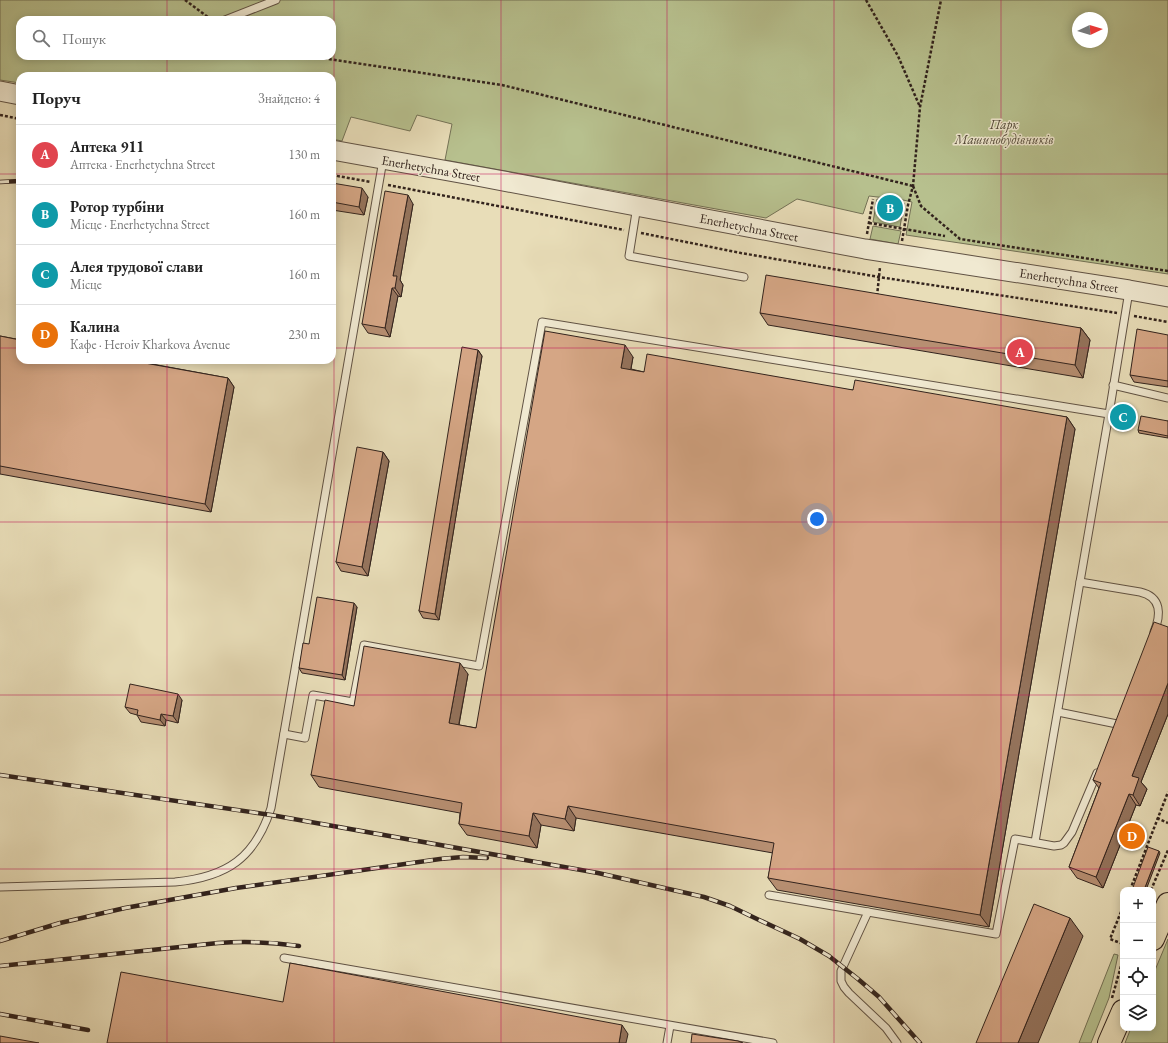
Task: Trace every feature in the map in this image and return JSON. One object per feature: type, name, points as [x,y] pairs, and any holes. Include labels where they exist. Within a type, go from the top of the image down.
[{"type":"main road","points":[[1156,932],[1168,904]]},
{"type":"main road","points":[[1110,1043],[1117,1005]]},
{"type":"street","points":[[0,91],[16,94]]},
{"type":"street","name":"Enerhetychna Street","points":[[336,151],[882,252],[1168,297]]},
{"type":"lane","points":[[235,16],[276,0]]},
{"type":"lane","points":[[0,886],[175,882],[202,878],[218,873],[235,863],[250,850],[262,832],[271,808],[383,160]]},
{"type":"lane","points":[[637,206],[629,256],[744,277]]},
{"type":"lane","points":[[1035,842],[1129,290]]},
{"type":"lane","points":[[284,734],[305,738],[313,695],[353,702],[364,645],[479,666],[542,322],[1109,414]]},
{"type":"lane","points":[[1114,385],[1168,398]]},
{"type":"lane","points":[[1080,582],[1140,592],[1153,598],[1158,607],[1159,615],[1150,641]]},
{"type":"lane","points":[[1058,712],[1118,721],[1114,731]]},
{"type":"lane","points":[[769,896],[996,934],[1015,839],[1057,846],[1066,841],[1072,832],[1099,767]]},
{"type":"lane","points":[[868,912],[841,971],[841,981],[849,993],[892,1034],[897,1043]]},
{"type":"lane","points":[[284,958],[772,1043]]},
{"type":"lane","points":[[667,1043],[670,1026]]},
{"type":"path","points":[[185,0],[207,16]]},
{"type":"path","points":[[866,0],[898,56],[920,106]]},
{"type":"path","points":[[901,247],[908,205],[913,186],[920,106],[941,0]]},
{"type":"path","points":[[336,60],[502,85],[913,186]]},
{"type":"path","points":[[0,116],[16,118]]},
{"type":"path","points":[[336,176],[741,253],[879,277],[1125,314],[1168,322]]},
{"type":"path","points":[[913,186],[920,206],[960,239],[1168,271]]},
{"type":"path","points":[[867,235],[873,199]]},
{"type":"path","points":[[869,224],[945,236]]},
{"type":"path","points":[[877,298],[882,252]]},
{"type":"path","points":[[1131,887],[1168,792]]},
{"type":"path","points":[[1157,818],[1168,823]]},
{"type":"path","points":[[1152,887],[1168,850]]},
{"type":"path","points":[[1120,914],[1110,939],[1120,943]]},
{"type":"path","points":[[1117,1005],[1120,982]]},
{"type":"green space","name":"Парк Машинобудівників","points":[[0,0],[1168,0],[1168,274],[906,235],[912,202],[903,200],[869,196],[863,214],[797,199],[766,218],[445,160],[452,124],[417,115],[410,131],[351,117],[342,141],[336,140],[336,72],[16,72],[16,82],[0,80]]},
{"type":"green space","points":[[877,199],[904,203],[900,227],[873,222]]},
{"type":"green space","points":[[873,226],[901,231],[898,244],[870,239]]},
{"type":"green space","points":[[1168,939],[1168,1043],[1125,1043],[1130,1031],[1156,1031],[1156,968]]},
{"type":"green space","points":[[1114,954],[1118,955],[1109,998],[1091,1043],[1079,1043]]},
{"type":"building","points":[[336,184],[362,188],[359,207],[336,203]]},
{"type":"building","points":[[385,191],[408,195],[393,276],[397,276],[395,288],[392,288],[385,328],[362,324]]},
{"type":"building","points":[[766,275],[1081,328],[1075,365],[760,313]]},
{"type":"building","points":[[1137,329],[1168,335],[1168,381],[1130,375]]},
{"type":"building","points":[[545,331],[625,345],[621,368],[644,372],[647,354],[853,390],[855,380],[1067,417],[980,915],[768,878],[774,843],[568,806],[565,819],[533,813],[529,836],[459,824],[462,803],[311,775],[325,700],[354,706],[364,646],[460,663],[449,723],[476,728]]},
{"type":"building","points":[[0,336],[16,339],[16,364],[150,364],[228,378],[205,504],[0,466]]},
{"type":"building","points":[[462,347],[478,350],[435,614],[419,611]]},
{"type":"building","points":[[1141,416],[1168,421],[1168,436],[1138,430]]},
{"type":"building","points":[[357,447],[383,452],[362,567],[336,562]]},
{"type":"building","points":[[317,597],[354,603],[342,675],[299,668],[303,643],[309,644]]},
{"type":"building","points":[[1154,622],[1168,627],[1168,683],[1132,776],[1139,778],[1133,795],[1129,794],[1096,877],[1069,867],[1101,783],[1093,780]]},
{"type":"building","points":[[130,684],[178,694],[173,716],[161,714],[160,720],[137,715],[138,710],[125,707]]},
{"type":"building","points":[[1148,847],[1159,851],[1145,887],[1133,887]]},
{"type":"building","points":[[1034,904],[1070,918],[1018,1043],[976,1043]]},
{"type":"building","points":[[290,963],[622,1025],[619,1043],[107,1043],[121,972],[283,1002]]},
{"type":"building","points":[[692,1034],[738,1041],[743,1043],[691,1043]]},
{"type":"building","points":[[0,1036],[39,1043],[0,1043]]},
{"type":"railway","points":[[0,182],[16,181]]},
{"type":"railway","points":[[0,775],[271,815],[598,873],[704,897],[730,906],[800,939],[829,956],[879,997],[920,1043]]},
{"type":"railway","points":[[0,941],[60,923],[125,908],[236,888],[440,859],[463,857],[487,858]]},
{"type":"railway","points":[[0,966],[218,943],[258,942],[299,946]]},
{"type":"railway","points":[[0,1014],[88,1030]]},
{"type":"place","name":"Ротор турбіни","points":[[890,208]]},
{"type":"place","name":"Аптека 911","points":[[1020,352]]},
{"type":"place","name":"Алея трудової слави","points":[[1123,417]]},
{"type":"place","name":"Калина","points":[[1132,836]]}]
